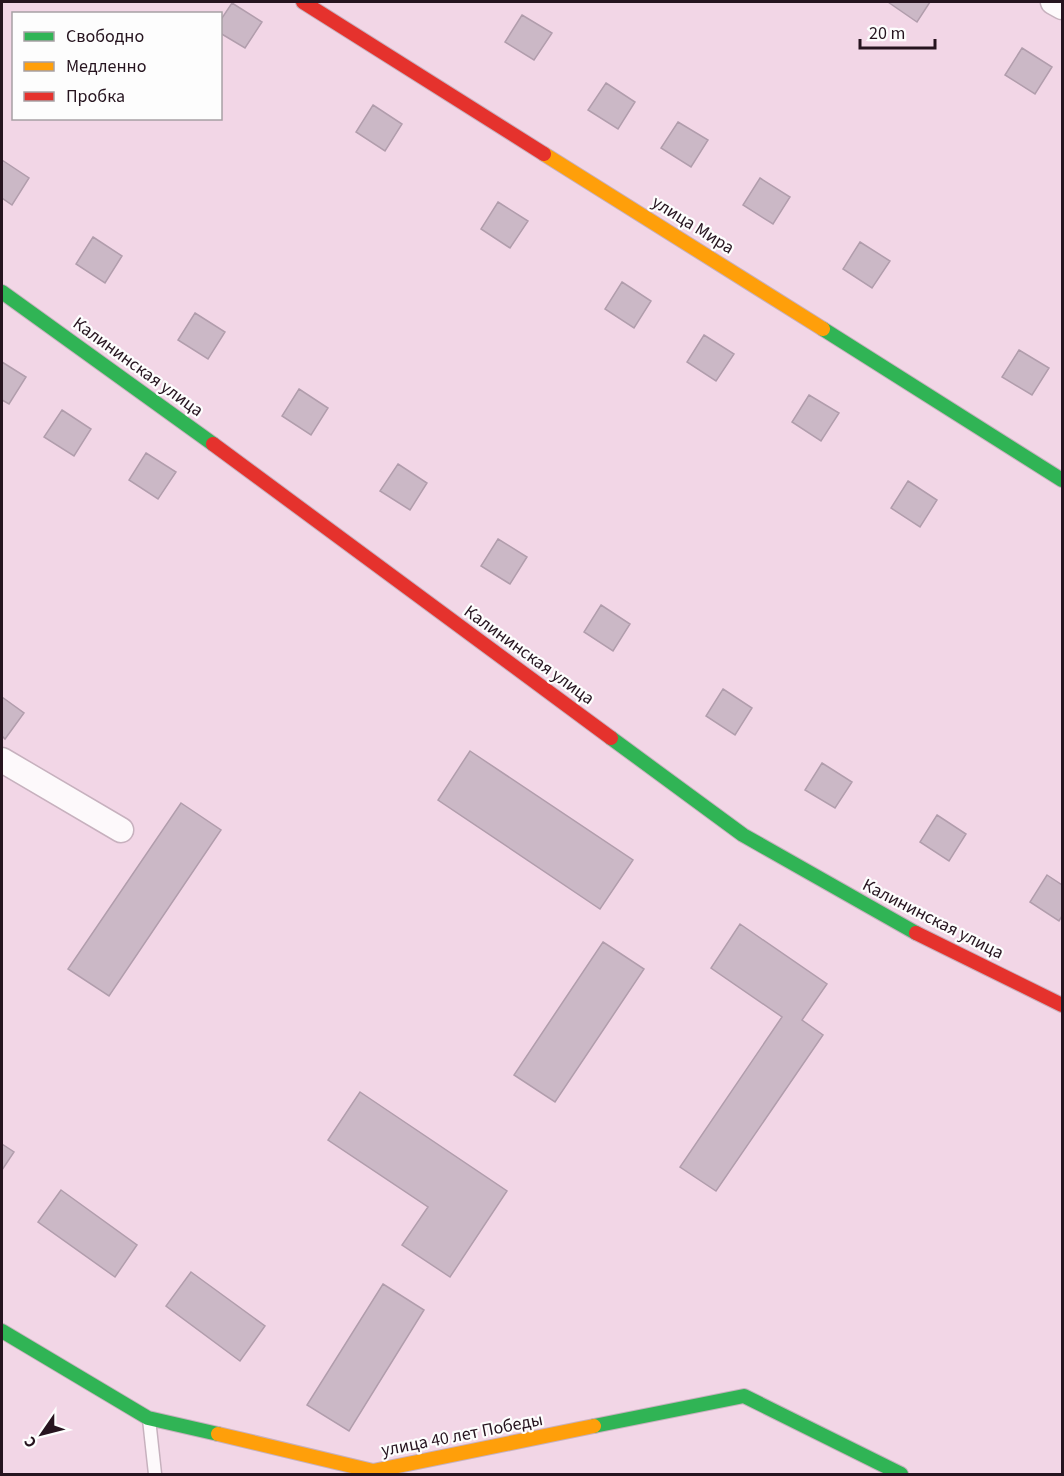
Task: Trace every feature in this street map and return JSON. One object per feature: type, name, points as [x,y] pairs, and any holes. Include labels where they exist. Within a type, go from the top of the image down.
[{"type":"street","name":"улица Мира","points":[[303,2],[1062,480]]},
{"type":"street","points":[[1053,2],[1062,7]]},
{"type":"street","name":"Калининская улица","points":[[2,292],[44,320],[743,835],[896,923],[1062,1005]]},
{"type":"street","points":[[2,760],[121,830]]},
{"type":"street","name":"улица 40 лет Победы","points":[[2,1331],[148,1418],[373,1471],[744,1396],[901,1474]]},
{"type":"lane","points":[[148,1418],[155,1474]]},
{"type":"building","points":[[888,2],[930,2],[917,22]]},
{"type":"building","points":[[232,3],[262,22],[245,48],[222,34],[222,18]]},
{"type":"building","points":[[522,15],[552,33],[534,60],[505,42]]},
{"type":"building","points":[[1022,48],[1052,67],[1035,94],[1005,75]]},
{"type":"building","points":[[606,83],[635,102],[618,129],[588,110]]},
{"type":"building","points":[[373,105],[402,124],[385,151],[356,132]]},
{"type":"building","points":[[678,122],[708,140],[691,167],[661,148]]},
{"type":"building","points":[[2,160],[29,178],[12,205],[2,198]]},
{"type":"building","points":[[760,178],[790,197],[773,224],[743,205]]},
{"type":"building","points":[[498,202],[528,221],[510,248],[481,229]]},
{"type":"building","points":[[93,237],[122,256],[105,283],[76,264]]},
{"type":"building","points":[[860,242],[890,261],[872,288],[843,269]]},
{"type":"building","points":[[622,282],[651,301],[634,328],[605,309]]},
{"type":"building","points":[[195,313],[225,332],[208,359],[178,340]]},
{"type":"building","points":[[704,335],[734,354],[716,381],[687,362]]},
{"type":"building","points":[[1019,350],[1049,368],[1032,395],[1002,377]]},
{"type":"building","points":[[2,362],[26,377],[9,404],[2,400]]},
{"type":"building","points":[[299,389],[328,408],[311,435],[282,416]]},
{"type":"building","points":[[809,395],[839,413],[821,441],[792,422]]},
{"type":"building","points":[[62,410],[91,429],[74,456],[44,437]]},
{"type":"building","points":[[146,453],[176,472],[158,499],[129,480]]},
{"type":"building","points":[[398,464],[427,483],[410,510],[380,491]]},
{"type":"building","points":[[908,481],[937,500],[920,527],[891,508]]},
{"type":"building","points":[[498,539],[527,557],[510,584],[481,566]]},
{"type":"building","points":[[601,605],[630,624],[613,651],[584,632]]},
{"type":"building","points":[[723,689],[752,708],[735,735],[706,716]]},
{"type":"building","points":[[2,697],[24,713],[5,739],[2,736]]},
{"type":"building","points":[[470,751],[633,860],[600,909],[438,800]]},
{"type":"building","points":[[822,763],[852,782],[835,808],[805,790]]},
{"type":"building","points":[[181,803],[221,830],[109,996],[68,969]]},
{"type":"building","points":[[937,815],[966,834],[949,861],[920,842]]},
{"type":"building","points":[[1047,875],[1062,885],[1062,916],[1059,921],[1030,902]]},
{"type":"building","points":[[740,924],[827,984],[802,1020],[823,1035],[716,1191],[680,1167],[782,1017],[711,968]]},
{"type":"building","points":[[603,942],[644,969],[555,1102],[514,1075]]},
{"type":"building","points":[[360,1092],[507,1191],[450,1277],[402,1245],[428,1207],[328,1140]]},
{"type":"building","points":[[2,1144],[14,1152],[2,1170]]},
{"type":"building","points":[[61,1190],[137,1245],[115,1277],[38,1222]]},
{"type":"building","points":[[191,1272],[265,1326],[240,1361],[166,1306]]},
{"type":"building","points":[[383,1284],[424,1310],[349,1431],[307,1405]]},
{"type":"traffic: fast","points":[[2,292],[213,444]]},
{"type":"traffic: fast","points":[[823,329],[1062,480]]},
{"type":"traffic: fast","points":[[611,738],[743,835],[916,933]]},
{"type":"traffic: fast","points":[[2,1331],[148,1418],[218,1434]]},
{"type":"traffic: fast","points":[[594,1426],[744,1396],[901,1474]]},
{"type":"traffic: slow","points":[[544,154],[823,329]]},
{"type":"traffic: slow","points":[[218,1434],[373,1471],[594,1426]]},
{"type":"traffic: jam","points":[[303,2],[544,154]]},
{"type":"traffic: jam","points":[[213,444],[611,738]]},
{"type":"traffic: jam","points":[[916,933],[1062,1005]]}]
